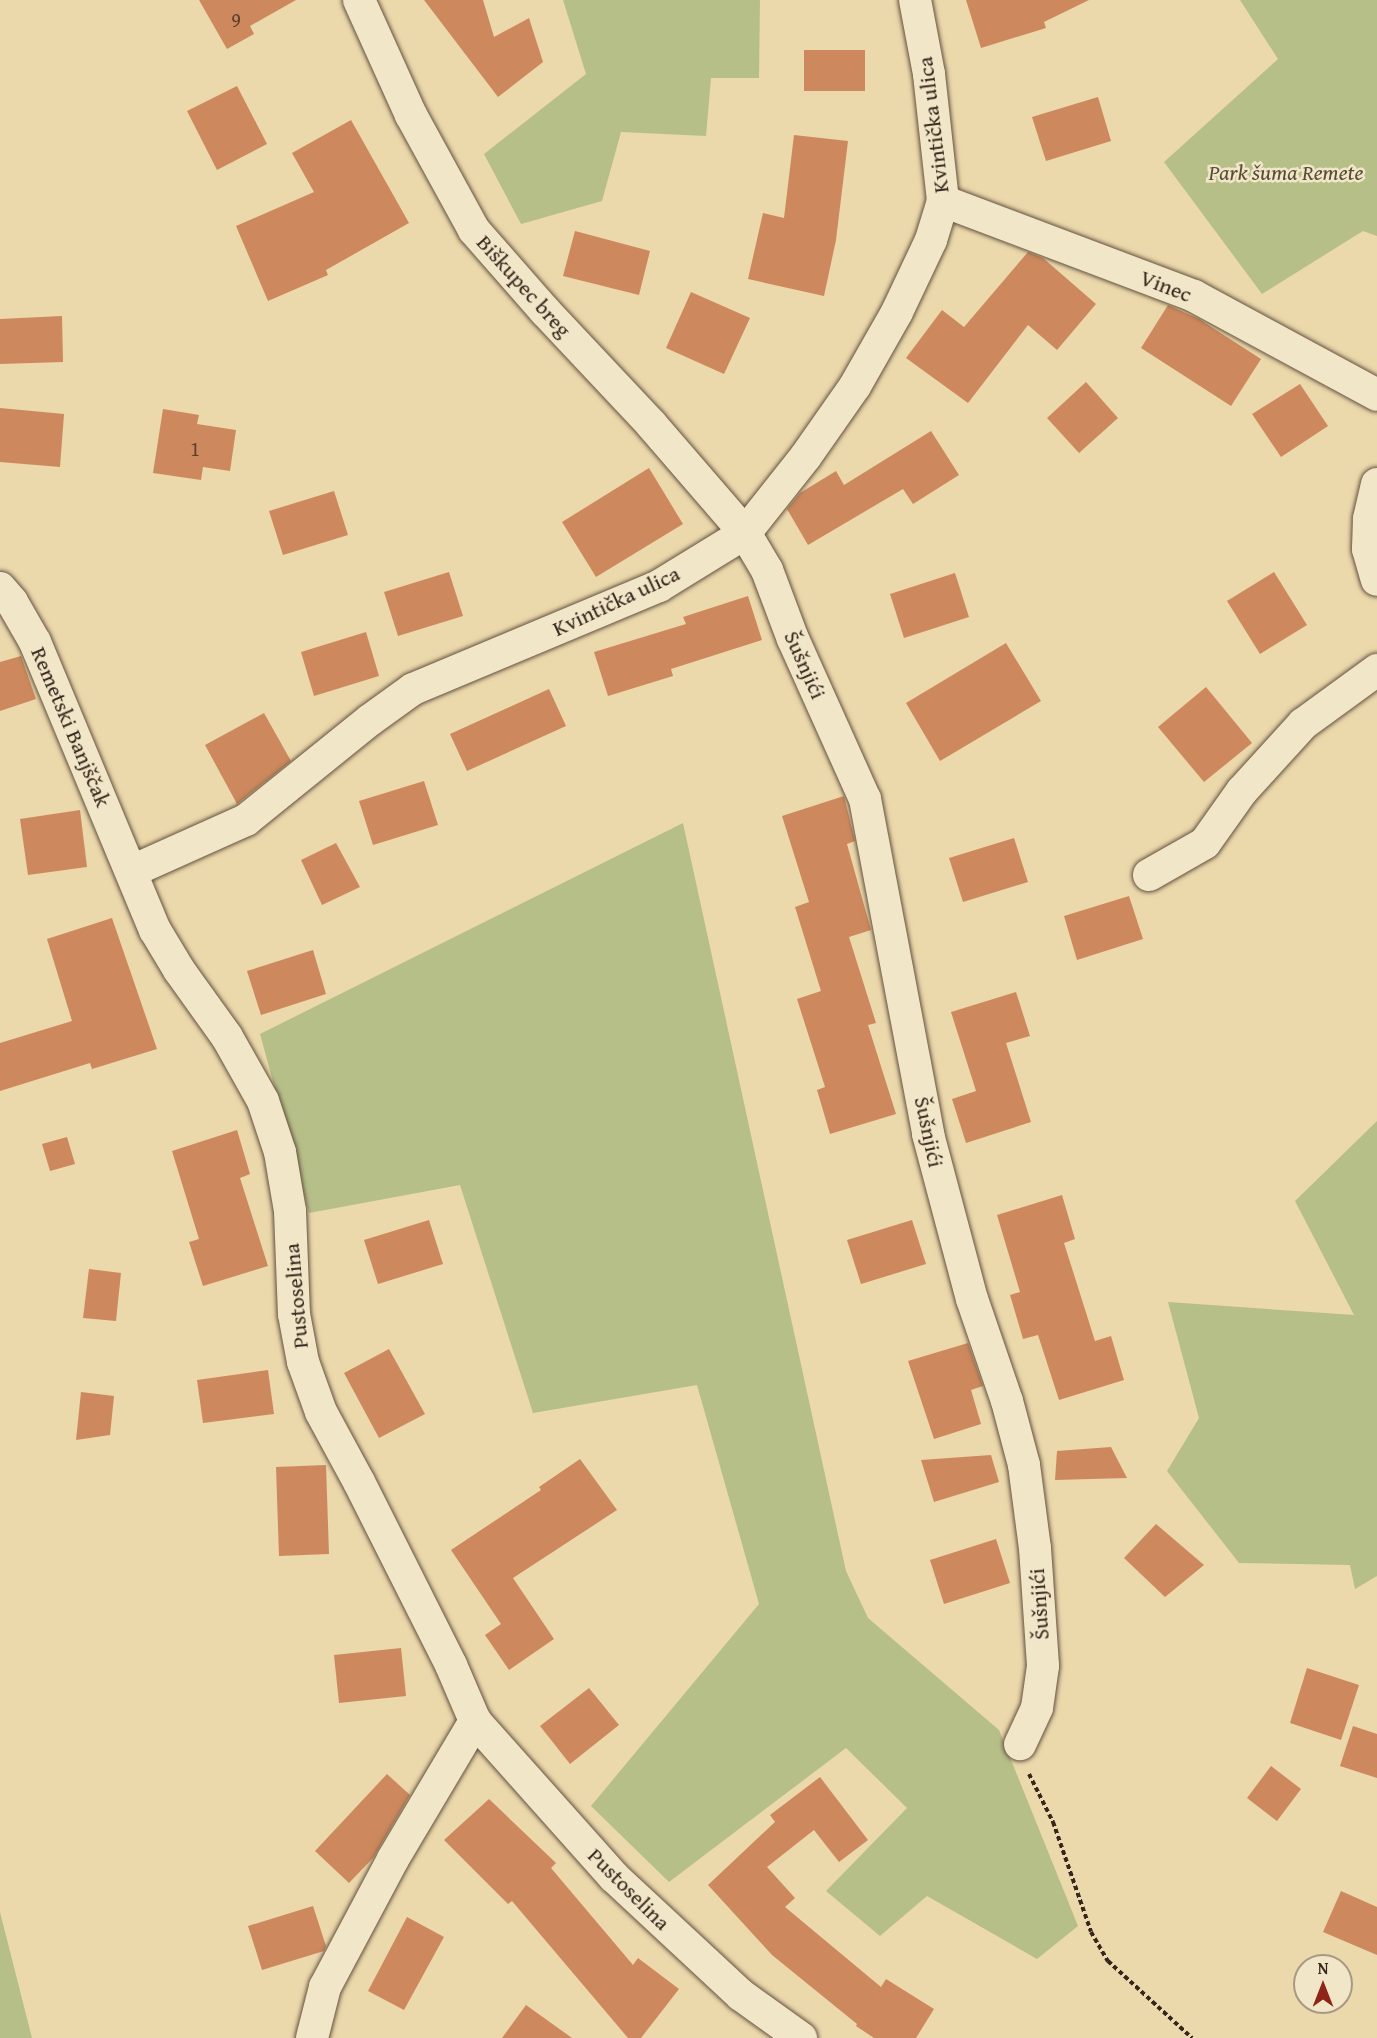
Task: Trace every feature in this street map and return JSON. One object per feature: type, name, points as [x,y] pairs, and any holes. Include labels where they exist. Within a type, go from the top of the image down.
[{"type":"street","name":"Biškupec breg","points":[[359,0],[411,115],[474,230],[745,533]]},
{"type":"street","name":"Kvintička ulica","points":[[132,871],[246,820],[361,726],[413,689],[659,586],[745,533],[806,456],[855,386],[912,281],[931,240],[943,201],[929,74],[915,0]]},
{"type":"street","name":"Vinec","points":[[943,201],[1194,296],[1377,395]]},
{"type":"street","points":[[1377,484],[1369,519],[1368,549],[1377,580]]},
{"type":"street","name":"Šušnjići","points":[[745,533],[767,570],[793,639],[865,800],[928,1134],[969,1289],[1007,1401],[1024,1465],[1035,1548],[1044,1665],[1037,1708],[1020,1744]]},
{"type":"street","name":"Remetski Banjščak","points":[[0,588],[12,602],[35,642],[132,871]]},
{"type":"street","points":[[1149,875],[1205,843],[1242,791],[1303,724],[1377,669]]},
{"type":"street","name":"Pustoselina","points":[[132,871],[155,930],[179,970],[227,1037],[263,1101],[280,1152],[290,1211],[294,1314],[303,1362],[321,1412],[451,1665],[475,1721],[614,1877],[741,1995],[801,2038]]},
{"type":"street","points":[[312,2038],[325,1987],[393,1859],[475,1721]]},
{"type":"path","points":[[1020,1744],[1026,1767],[1053,1822],[1091,1932],[1108,1960],[1192,2038]]},
{"type":"green space","points":[[563,0],[760,0],[759,78],[711,78],[706,136],[621,132],[602,201],[521,224],[484,154],[586,74]]},
{"type":"green space","name":"Park šuma Remete","points":[[1240,0],[1377,0],[1377,236],[1363,231],[1262,294],[1164,162],[1278,59]]},
{"type":"green space","points":[[683,823],[846,1571],[868,1618],[999,1730],[1078,1926],[1037,1959],[927,1896],[880,1936],[826,1891],[907,1808],[846,1748],[669,1882],[591,1806],[759,1604],[697,1385],[533,1413],[460,1185],[309,1213],[260,1034]]},
{"type":"green space","points":[[1377,1121],[1377,1576],[1355,1589],[1350,1565],[1239,1563],[1167,1471],[1199,1418],[1168,1302],[1354,1315],[1295,1201]]},
{"type":"green space","points":[[0,1912],[32,2038],[0,2038]]},
{"type":"building","points":[[199,0],[296,0],[250,26],[254,34],[227,49]]},
{"type":"building","points":[[424,0],[483,0],[494,37],[529,18],[543,62],[498,97]]},
{"type":"building","points":[[966,0],[1089,0],[1044,22],[1046,28],[981,48]]},
{"type":"building","points":[[804,50],[865,50],[865,91],[804,91]]},
{"type":"building","points":[[237,86],[267,144],[217,170],[187,111]]},
{"type":"building","points":[[1098,97],[1111,141],[1046,161],[1032,117]]},
{"type":"building","points":[[351,120],[409,223],[326,270],[328,275],[268,301],[236,226],[314,192],[292,153]]},
{"type":"building","points":[[794,135],[848,141],[836,240],[824,296],[748,279],[763,213],[784,218]]},
{"type":"building","points":[[575,231],[650,251],[639,295],[563,276]]},
{"type":"building","points":[[1028,252],[1043,258],[1096,304],[1057,350],[1028,325],[968,403],[906,358],[942,310],[964,327]]},
{"type":"building","points":[[691,292],[750,318],[724,374],[666,348]]},
{"type":"building","points":[[1168,305],[1199,319],[1261,359],[1231,406],[1141,348]]},
{"type":"building","points":[[62,316],[63,362],[0,364],[0,319]]},
{"type":"building","points":[[1086,382],[1118,418],[1079,453],[1047,418]]},
{"type":"building","points":[[1300,384],[1328,426],[1281,457],[1252,414]]},
{"type":"building","points":[[0,408],[64,414],[60,467],[0,462]]},
{"type":"building","points":[[163,409],[199,415],[197,424],[236,430],[230,471],[203,467],[201,480],[153,473]]},
{"type":"building","points":[[931,431],[959,475],[913,504],[903,489],[808,545],[787,509],[800,493],[836,471],[844,485]]},
{"type":"building","points":[[649,468],[683,524],[596,577],[562,522]]},
{"type":"building","points":[[334,491],[348,535],[283,555],[269,511]]},
{"type":"building","points":[[449,572],[463,616],[398,636],[384,592]]},
{"type":"building","points":[[1274,572],[1307,625],[1260,654],[1227,601]]},
{"type":"building","points":[[955,573],[969,617],[904,638],[890,594]]},
{"type":"building","points":[[748,596],[762,640],[671,669],[673,676],[608,696],[594,652],[686,624],[683,617]]},
{"type":"building","points":[[366,632],[379,676],[314,696],[301,652]]},
{"type":"building","points":[[1006,643],[1041,701],[940,761],[906,703]]},
{"type":"building","points":[[21,656],[36,699],[0,711],[0,662]]},
{"type":"building","points":[[1206,687],[1252,743],[1204,782],[1158,727]]},
{"type":"building","points":[[549,689],[566,726],[467,771],[450,734]]},
{"type":"building","points":[[264,713],[291,761],[237,804],[205,745]]},
{"type":"building","points":[[424,781],[438,825],[373,845],[359,801]]},
{"type":"building","points":[[844,796],[855,841],[847,844],[871,930],[849,937],[876,1023],[868,1025],[896,1114],[830,1134],[817,1090],[825,1087],[797,999],[821,991],[795,907],[809,902],[782,816]]},
{"type":"building","points":[[80,810],[87,867],[28,875],[20,819]]},
{"type":"building","points":[[1014,838],[1028,882],[963,902],[949,858]]},
{"type":"building","points":[[336,843],[360,887],[322,905],[301,860]]},
{"type":"building","points":[[1129,896],[1143,939],[1077,960],[1064,916]]},
{"type":"building","points":[[112,918],[157,1049],[92,1069],[90,1063],[0,1091],[0,1043],[72,1021],[47,939]]},
{"type":"building","points":[[313,950],[326,994],[261,1015],[247,971]]},
{"type":"building","points":[[1016,992],[1030,1036],[1006,1043],[1031,1122],[966,1143],[952,1099],[976,1091],[951,1012]]},
{"type":"building","points":[[237,1130],[250,1174],[240,1178],[268,1266],[203,1286],[189,1242],[199,1239],[172,1151]]},
{"type":"building","points":[[67,1137],[75,1164],[50,1171],[42,1144]]},
{"type":"building","points":[[1062,1195],[1075,1239],[1064,1243],[1095,1341],[1111,1336],[1124,1380],[1059,1400],[1038,1335],[1023,1339],[1010,1295],[1020,1292],[997,1215]]},
{"type":"building","points":[[429,1220],[443,1264],[378,1284],[364,1240]]},
{"type":"building","points":[[912,1220],[926,1264],[861,1284],[847,1240]]},
{"type":"building","points":[[89,1269],[121,1273],[116,1321],[83,1318]]},
{"type":"building","points":[[968,1343],[983,1386],[971,1390],[981,1424],[934,1439],[908,1361]]},
{"type":"building","points":[[389,1349],[425,1414],[379,1438],[344,1373]]},
{"type":"building","points":[[268,1370],[274,1414],[203,1423],[197,1380]]},
{"type":"building","points":[[81,1392],[114,1396],[110,1435],[76,1440]]},
{"type":"building","points":[[1111,1447],[1127,1478],[1055,1480],[1057,1451]]},
{"type":"building","points":[[991,1455],[999,1482],[934,1502],[921,1460]]},
{"type":"building","points":[[580,1459],[617,1510],[513,1578],[554,1639],[509,1670],[485,1635],[501,1624],[451,1550],[541,1490],[539,1487]]},
{"type":"building","points":[[326,1465],[329,1554],[279,1556],[276,1467]]},
{"type":"building","points":[[1156,1524],[1204,1565],[1165,1597],[1124,1558]]},
{"type":"building","points":[[996,1539],[1010,1583],[944,1604],[930,1560]]},
{"type":"building","points":[[401,1648],[406,1696],[339,1703],[334,1655]]},
{"type":"building","points":[[1307,1668],[1359,1685],[1341,1740],[1290,1723]]},
{"type":"building","points":[[589,1688],[619,1725],[570,1764],[540,1726]]},
{"type":"building","points":[[1353,1726],[1377,1734],[1377,1778],[1340,1766]]},
{"type":"building","points":[[1271,1766],[1301,1789],[1277,1821],[1247,1798]]},
{"type":"building","points":[[387,1774],[410,1795],[373,1858],[349,1883],[315,1851]]},
{"type":"building","points":[[820,1777],[868,1840],[839,1862],[814,1830],[767,1867],[795,1898],[785,1907],[881,1987],[886,1979],[934,2009],[916,2038],[874,2038],[856,2026],[857,2024],[772,1955],[708,1885],[775,1822],[770,1815]]},
{"type":"building","points":[[489,1799],[556,1863],[551,1868],[633,1965],[638,1958],[679,1989],[641,2038],[628,2038],[512,1901],[508,1904],[444,1840]]},
{"type":"building","points":[[1341,1891],[1377,1907],[1377,1955],[1323,1932]]},
{"type":"building","points":[[313,1906],[326,1946],[324,1951],[262,1970],[248,1926]]},
{"type":"building","points":[[407,1917],[444,1937],[404,2010],[368,1991]]},
{"type":"building","points":[[526,2005],[572,2038],[502,2038]]}]
